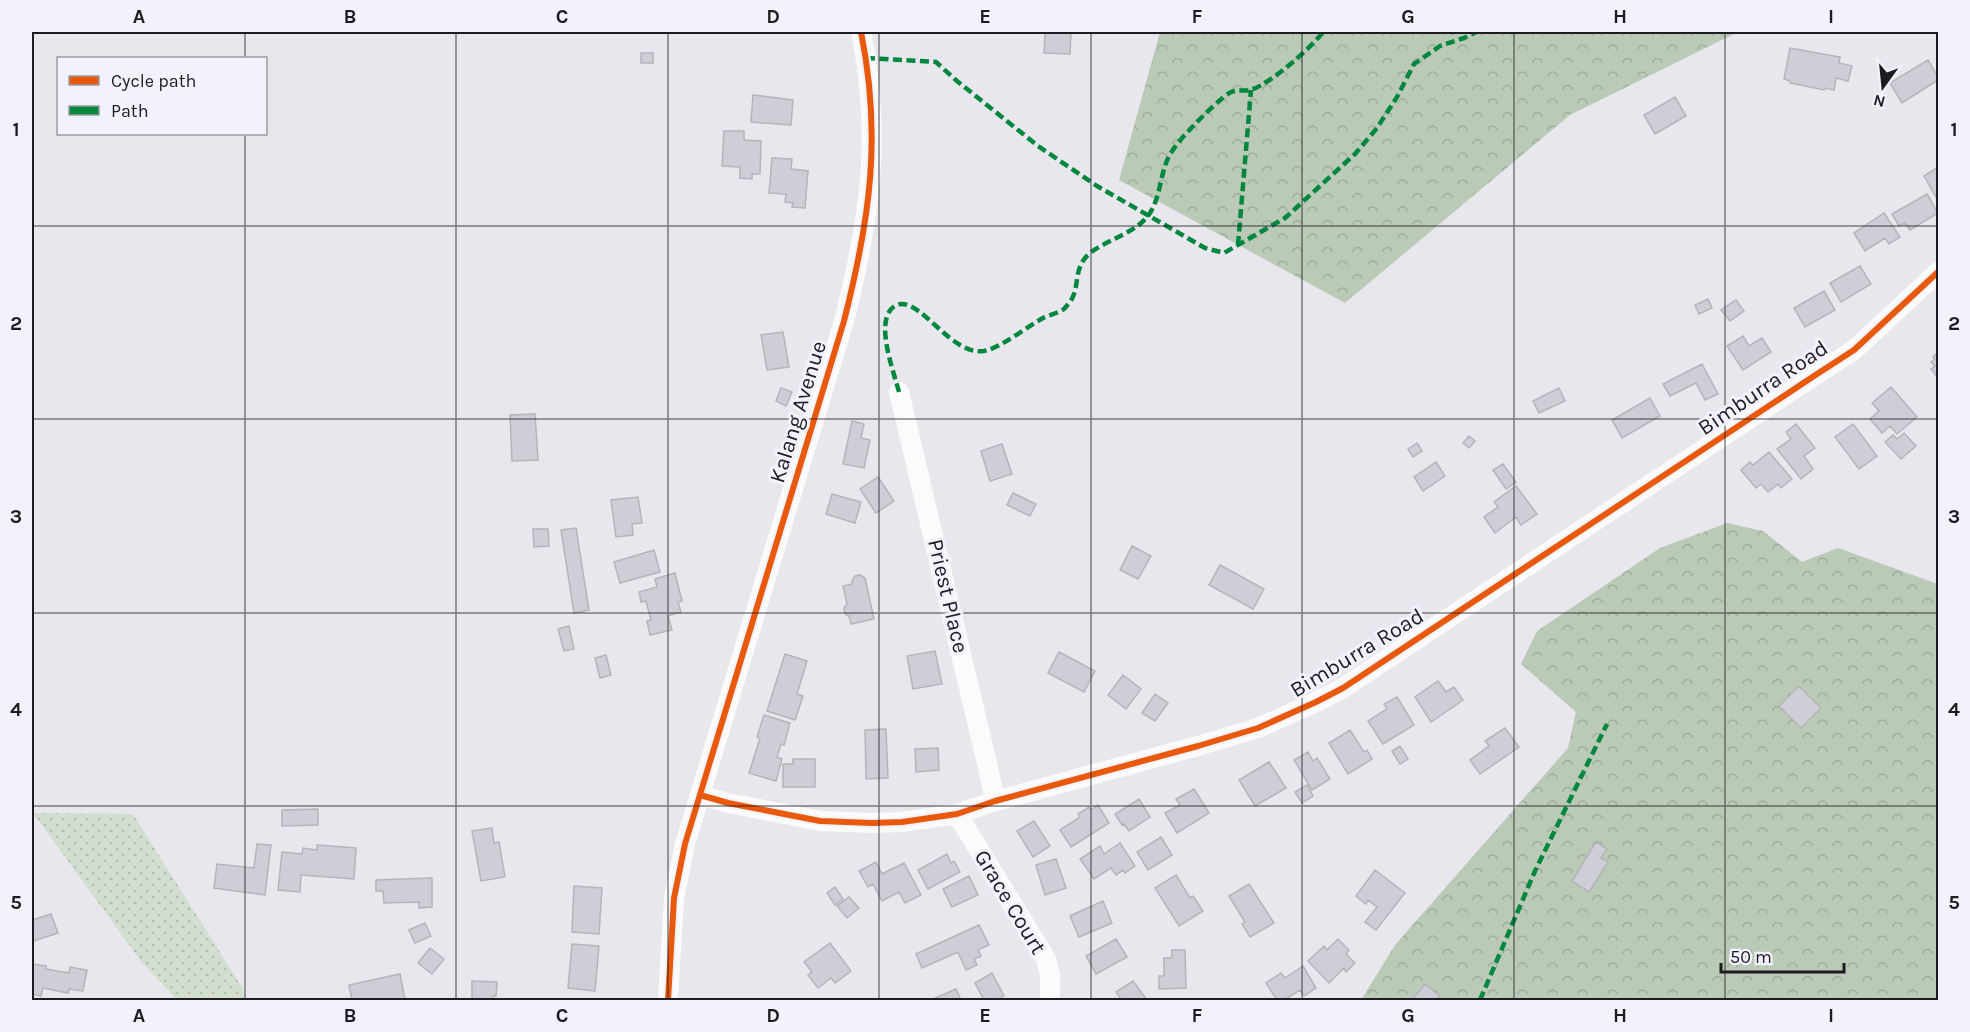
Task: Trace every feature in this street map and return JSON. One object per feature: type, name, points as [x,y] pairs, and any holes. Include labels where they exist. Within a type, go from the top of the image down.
[{"type":"street","name":"Kalang Avenue","points":[[668,1000],[676,888],[685,844],[844,321],[862,249],[871,187],[873,134],[866,58],[861,32]]},
{"type":"street","name":"Bimburra Road","points":[[700,795],[728,803],[820,821],[882,823],[957,814],[994,801],[1258,728],[1343,688],[1854,350],[1938,272]]},
{"type":"street","name":"Priest Place","points":[[899,392],[994,801]]},
{"type":"street","name":"Grace Court","points":[[957,814],[1046,959],[1050,975],[1050,994]]},
{"type":"green space","points":[[1160,32],[1738,32],[1570,115],[1345,303],[1119,180]]},
{"type":"green space","points":[[1727,523],[1763,531],[1802,562],[1838,548],[1938,584],[1938,1000],[1361,1000],[1395,945],[1568,748],[1576,712],[1521,664],[1537,631],[1660,548]]},
{"type":"green space","points":[[33,813],[133,814],[243,989],[244,1000],[177,1000],[140,960]]},
{"type":"building","points":[[1045,32],[1071,32],[1070,54],[1044,53]]},
{"type":"building","points":[[1790,48],[1840,57],[1839,63],[1852,66],[1848,81],[1836,78],[1834,90],[1790,83],[1784,79]]},
{"type":"building","points":[[641,53],[653,53],[653,63],[641,63]]},
{"type":"building","points":[[1928,60],[1938,80],[1902,103],[1890,83]]},
{"type":"building","points":[[753,95],[793,100],[791,125],[751,122]]},
{"type":"building","points":[[1675,97],[1686,116],[1655,134],[1644,115]]},
{"type":"building","points":[[724,131],[744,131],[744,140],[761,141],[760,174],[752,174],[752,179],[740,178],[740,167],[722,166]]},
{"type":"building","points":[[772,158],[792,159],[791,169],[808,171],[805,208],[792,207],[793,203],[785,202],[786,194],[769,193]]},
{"type":"building","points":[[1938,167],[1938,195],[1936,197],[1924,176]]},
{"type":"building","points":[[1927,194],[1938,213],[1910,230],[1905,223],[1899,226],[1892,214]]},
{"type":"building","points":[[1884,213],[1900,237],[1889,244],[1885,238],[1865,251],[1854,233]]},
{"type":"building","points":[[1860,266],[1871,284],[1841,302],[1830,283]]},
{"type":"building","points":[[1824,291],[1835,310],[1805,327],[1794,308]]},
{"type":"building","points":[[1708,299],[1712,308],[1699,314],[1695,305]]},
{"type":"building","points":[[1736,300],[1744,311],[1730,321],[1721,310]]},
{"type":"building","points":[[783,332],[789,367],[767,370],[761,335]]},
{"type":"building","points":[[1743,336],[1749,346],[1762,338],[1771,352],[1743,370],[1727,346]]},
{"type":"building","points":[[1938,352],[1938,378],[1931,369],[1935,366],[1931,362]]},
{"type":"building","points":[[1702,364],[1718,394],[1705,400],[1696,383],[1670,396],[1663,384]]},
{"type":"building","points":[[1891,387],[1917,417],[1897,434],[1890,426],[1882,433],[1870,419],[1879,411],[1872,403]]},
{"type":"building","points":[[781,388],[792,392],[786,406],[776,401]]},
{"type":"building","points":[[1559,388],[1565,401],[1539,413],[1533,401]]},
{"type":"building","points":[[1650,398],[1660,416],[1622,438],[1612,420]]},
{"type":"building","points":[[535,414],[538,460],[512,461],[510,415]]},
{"type":"building","points":[[852,421],[864,424],[861,438],[870,440],[864,468],[843,464]]},
{"type":"building","points":[[1796,424],[1815,448],[1804,456],[1813,469],[1801,479],[1777,449],[1791,439],[1786,432]]},
{"type":"building","points":[[1853,424],[1877,456],[1859,469],[1835,437]]},
{"type":"building","points":[[1904,433],[1916,446],[1901,459],[1885,442],[1893,435],[1897,439]]},
{"type":"building","points":[[1469,436],[1475,441],[1469,448],[1463,443]]},
{"type":"building","points":[[1417,443],[1422,451],[1413,457],[1408,449]]},
{"type":"building","points":[[1002,444],[1012,474],[990,481],[981,451]]},
{"type":"building","points":[[1769,452],[1792,479],[1781,488],[1778,484],[1768,492],[1761,484],[1756,488],[1741,470],[1750,462],[1753,465]]},
{"type":"building","points":[[1436,462],[1445,476],[1423,491],[1414,477]]},
{"type":"building","points":[[1503,464],[1516,482],[1506,489],[1493,470]]},
{"type":"building","points":[[878,477],[894,501],[876,513],[860,489]]},
{"type":"building","points":[[1516,486],[1537,514],[1521,525],[1516,517],[1495,533],[1484,517],[1498,507],[1494,502]]},
{"type":"building","points":[[1013,493],[1036,504],[1030,516],[1007,505]]},
{"type":"building","points":[[832,494],[861,502],[855,523],[826,514]]},
{"type":"building","points":[[638,497],[642,523],[632,524],[633,535],[616,537],[611,500]]},
{"type":"building","points":[[576,528],[589,610],[574,613],[561,530]]},
{"type":"building","points":[[533,529],[548,529],[549,546],[534,547]]},
{"type":"building","points":[[1132,546],[1151,556],[1138,579],[1120,570]]},
{"type":"building","points":[[654,550],[660,572],[620,583],[614,562]]},
{"type":"building","points":[[1220,565],[1264,589],[1253,609],[1209,585]]},
{"type":"building","points":[[675,573],[682,601],[678,602],[681,612],[668,616],[672,630],[650,635],[647,621],[651,620],[646,601],[641,602],[639,592],[657,587],[655,579]]},
{"type":"building","points":[[860,575],[865,578],[874,619],[851,624],[849,616],[845,614],[844,608],[847,604],[843,586],[852,584],[855,576]]},
{"type":"building","points":[[569,626],[574,649],[564,651],[558,629]]},
{"type":"building","points":[[935,651],[942,684],[913,689],[907,656]]},
{"type":"building","points":[[1059,652],[1095,671],[1084,692],[1048,673]]},
{"type":"building","points":[[785,654],[807,661],[797,694],[803,696],[795,720],[767,711]]},
{"type":"building","points":[[606,655],[611,675],[600,678],[595,658]]},
{"type":"building","points":[[1123,675],[1141,689],[1126,709],[1108,695]]},
{"type":"building","points":[[1438,681],[1446,692],[1454,687],[1463,700],[1431,722],[1415,697]]},
{"type":"building","points":[[1799,686],[1821,708],[1801,728],[1779,706]]},
{"type":"building","points":[[1155,694],[1168,703],[1155,721],[1142,713]]},
{"type":"building","points":[[1397,697],[1414,725],[1383,744],[1368,721],[1387,709],[1384,704]]},
{"type":"building","points":[[764,715],[790,723],[784,745],[781,744],[777,757],[782,759],[776,781],[749,773],[760,738],[757,737]]},
{"type":"building","points":[[1505,728],[1519,747],[1480,774],[1470,760],[1489,746],[1485,741]]},
{"type":"building","points":[[886,729],[888,778],[866,779],[865,730]]},
{"type":"building","points":[[1350,730],[1364,752],[1367,750],[1372,759],[1348,774],[1329,743]]},
{"type":"building","points":[[1400,746],[1408,759],[1400,764],[1392,751]]},
{"type":"building","points":[[938,748],[939,770],[916,772],[915,749]]},
{"type":"building","points":[[1308,752],[1313,761],[1317,758],[1330,779],[1312,790],[1294,760]]},
{"type":"building","points":[[793,759],[815,759],[815,787],[783,787],[783,764],[793,764]]},
{"type":"building","points":[[1269,762],[1286,788],[1255,806],[1239,780]]},
{"type":"building","points":[[1307,785],[1313,796],[1302,803],[1295,792]]},
{"type":"building","points":[[1194,789],[1209,813],[1177,833],[1165,813],[1180,805],[1176,799]]},
{"type":"building","points":[[1139,799],[1150,817],[1129,831],[1115,814]]},
{"type":"building","points":[[1098,805],[1109,823],[1071,847],[1060,830],[1080,817],[1078,814],[1089,807],[1091,810]]},
{"type":"building","points":[[318,809],[318,825],[282,826],[282,810]]},
{"type":"building","points":[[1034,821],[1050,846],[1033,857],[1017,831]]},
{"type":"building","points":[[492,828],[494,843],[499,842],[505,877],[481,881],[472,831]]},
{"type":"building","points":[[1161,837],[1172,855],[1148,870],[1137,852]]},
{"type":"building","points":[[1596,842],[1607,849],[1601,858],[1608,862],[1589,892],[1572,881]]},
{"type":"building","points":[[1120,843],[1135,866],[1125,873],[1123,870],[1116,875],[1111,868],[1094,879],[1080,859],[1100,846],[1104,854]]},
{"type":"building","points":[[257,844],[271,845],[265,895],[214,888],[217,864],[254,868]]},
{"type":"building","points":[[317,845],[356,848],[354,879],[301,875],[300,892],[278,890],[282,852],[302,854],[303,848],[317,850]]},
{"type":"building","points":[[947,854],[951,863],[954,861],[960,872],[928,889],[918,870]]},
{"type":"building","points":[[1056,859],[1066,888],[1045,895],[1036,865]]},
{"type":"building","points":[[876,862],[882,874],[904,863],[921,895],[905,903],[899,892],[882,901],[873,884],[868,887],[859,871]]},
{"type":"building","points":[[1375,870],[1405,893],[1376,930],[1365,922],[1377,907],[1368,900],[1366,904],[1356,896]]},
{"type":"building","points":[[1176,875],[1190,898],[1193,896],[1203,911],[1179,926],[1155,888]]},
{"type":"building","points":[[969,876],[978,895],[952,907],[943,889]]},
{"type":"building","points":[[432,878],[432,907],[419,908],[419,902],[384,903],[383,891],[376,891],[376,880]]},
{"type":"building","points":[[1249,884],[1274,923],[1250,937],[1242,924],[1245,922],[1229,896]]},
{"type":"building","points":[[574,886],[602,888],[599,934],[572,932]]},
{"type":"building","points":[[835,887],[843,899],[835,905],[827,893]]},
{"type":"building","points":[[849,897],[859,908],[847,918],[837,906]]},
{"type":"building","points":[[1103,901],[1112,923],[1079,937],[1070,916]]},
{"type":"building","points":[[51,914],[58,933],[34,941],[32,939],[32,920]]},
{"type":"building","points":[[425,923],[431,936],[415,943],[409,930]]},
{"type":"building","points":[[979,925],[989,945],[978,950],[981,956],[974,959],[977,965],[966,970],[958,952],[922,968],[916,954]]},
{"type":"building","points":[[1116,939],[1127,957],[1096,974],[1086,956]]},
{"type":"building","points":[[1338,939],[1349,950],[1346,954],[1355,963],[1346,972],[1344,968],[1329,983],[1308,961],[1324,946],[1327,950]]},
{"type":"building","points":[[830,943],[851,971],[835,983],[831,978],[818,988],[808,975],[812,972],[804,962]]},
{"type":"building","points":[[572,944],[599,946],[595,991],[568,988]]},
{"type":"building","points":[[430,948],[444,959],[432,974],[418,963]]},
{"type":"building","points":[[1172,950],[1185,950],[1186,988],[1159,989],[1159,976],[1164,976],[1164,958],[1172,958]]},
{"type":"building","points":[[32,964],[69,973],[70,967],[87,970],[83,991],[69,989],[68,993],[43,988],[41,996],[32,994]]},
{"type":"building","points":[[1303,966],[1316,988],[1304,996],[1300,990],[1284,1000],[1277,1000],[1266,983],[1281,973],[1285,978]]},
{"type":"building","points":[[992,973],[1004,996],[995,1000],[984,1000],[975,983]]},
{"type":"building","points":[[400,974],[405,1000],[352,1000],[349,985]]},
{"type":"building","points":[[472,981],[497,982],[496,996],[493,996],[493,1000],[472,1000]]},
{"type":"building","points":[[1133,981],[1147,1000],[1122,1000],[1116,992]]},
{"type":"building","points":[[1425,984],[1440,996],[1436,1000],[1412,1000]]},
{"type":"building","points":[[956,989],[961,1000],[933,999]]},
{"type":"marked path","points":[[899,392],[885,334],[889,313],[895,306],[904,304],[914,308],[949,337],[975,351],[994,348],[1043,318],[1064,309],[1073,296],[1084,259],[1097,248],[1138,226],[1150,213],[1167,160],[1188,132],[1228,94],[1261,85],[1301,55],[1323,32]]},
{"type":"marked path","points":[[866,58],[936,62],[1038,146],[1097,186],[1205,248],[1224,253],[1285,218],[1355,154],[1377,128],[1414,64],[1440,46],[1476,32]]},
{"type":"marked path","points":[[1238,245],[1251,90]]},
{"type":"marked path","points":[[1480,1000],[1535,871],[1607,724]]},
{"type":"cycle path","points":[[668,1000],[674,898],[685,844],[844,321],[861,247],[872,142],[871,107],[861,32]]},
{"type":"cycle path","points":[[700,795],[728,803],[820,821],[902,822],[957,814],[995,801],[1258,728],[1343,688],[1854,350],[1938,272]]}]
